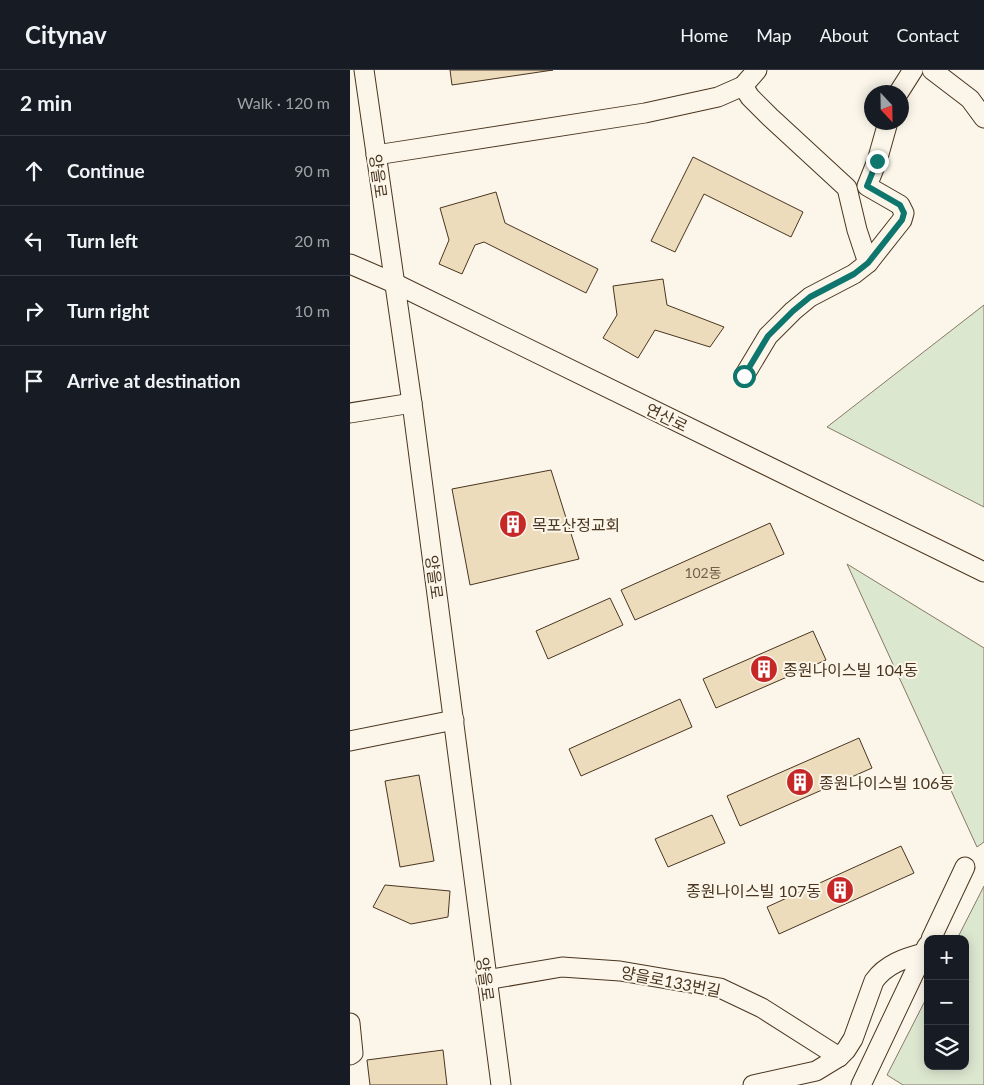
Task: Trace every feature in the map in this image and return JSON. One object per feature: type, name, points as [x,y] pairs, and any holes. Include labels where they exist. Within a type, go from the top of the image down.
[{"type":"street","name":"양을로","points":[[364,70],[412,403],[501,1085]]},
{"type":"street","points":[[376,155],[645,113],[718,97],[743,86],[757,70]]},
{"type":"street","points":[[903,85],[913,70]]},
{"type":"street","points":[[932,70],[970,99],[984,118]]},
{"type":"street","points":[[743,86],[770,117],[847,188],[857,230],[868,263]]},
{"type":"street","points":[[744,376],[768,336],[793,311],[810,297],[854,274],[868,263],[902,220],[904,213],[900,205],[867,186],[877,161],[886,130]]},
{"type":"street","name":"연산로","points":[[350,264],[394,283],[984,572]]},
{"type":"street","points":[[350,413],[412,403]]},
{"type":"street","points":[[350,741],[454,720]]},
{"type":"street","points":[[932,935],[965,867]]},
{"type":"street","points":[[753,1085],[816,1071],[839,1057],[853,1039],[874,981],[880,973],[924,947]]},
{"type":"street","points":[[861,1085],[924,951]]},
{"type":"street","name":"양을로133번길","points":[[486,980],[562,967],[620,971],[720,988],[762,1008],[839,1057]]},
{"type":"street","points":[[350,1023],[353,1053],[350,1055]]},
{"type":"green space","points":[[984,305],[984,507],[827,427]]},
{"type":"green space","points":[[847,564],[984,648],[984,842],[977,847]]},
{"type":"green space","points":[[984,886],[984,1085],[903,1085],[887,1075],[924,1003],[924,1070],[969,1070],[969,935],[959,935]]},
{"type":"building","points":[[450,70],[553,70],[452,85]]},
{"type":"building","points":[[693,157],[803,212],[791,237],[704,194],[675,252],[651,241]]},
{"type":"building","points":[[496,192],[505,223],[598,269],[586,293],[484,242],[475,245],[462,274],[439,264],[449,240],[440,208]]},
{"type":"building","points":[[663,279],[667,305],[724,327],[710,347],[655,330],[638,358],[603,338],[617,315],[613,286]]},
{"type":"building","name":"목포산정교회","points":[[551,470],[579,559],[470,585],[452,489]]},
{"type":"building","points":[[770,523],[784,554],[635,620],[621,590]]},
{"type":"building","points":[[610,598],[623,625],[548,659],[536,631]]},
{"type":"building","name":"종원나이스빌 104동","points":[[813,631],[826,660],[716,708],[703,679]]},
{"type":"building","points":[[680,699],[692,727],[581,776],[569,749]]},
{"type":"building","name":"종원나이스빌 106동","points":[[859,738],[872,768],[740,826],[727,796]]},
{"type":"building","points":[[419,775],[434,861],[400,867],[385,781]]},
{"type":"building","points":[[712,815],[725,843],[668,867],[655,839]]},
{"type":"building","name":"종원나이스빌 107동","points":[[901,846],[914,873],[779,934],[767,907]]},
{"type":"building","points":[[385,885],[450,891],[448,917],[411,924],[373,907]]},
{"type":"building","points":[[443,1050],[447,1085],[370,1085],[367,1060]]},
{"type":"place","name":"목포산정교회","points":[[513,524]]},
{"type":"place","name":"종원나이스빌 104동","points":[[764,669]]},
{"type":"place","name":"종원나이스빌 106동","points":[[800,782]]},
{"type":"place","name":"종원나이스빌 107동","points":[[840,890]]},
{"type":"route","points":[[744,376],[768,336],[793,311],[810,297],[854,274],[868,263],[902,220],[904,213],[900,205],[867,186],[877,161]]}]
